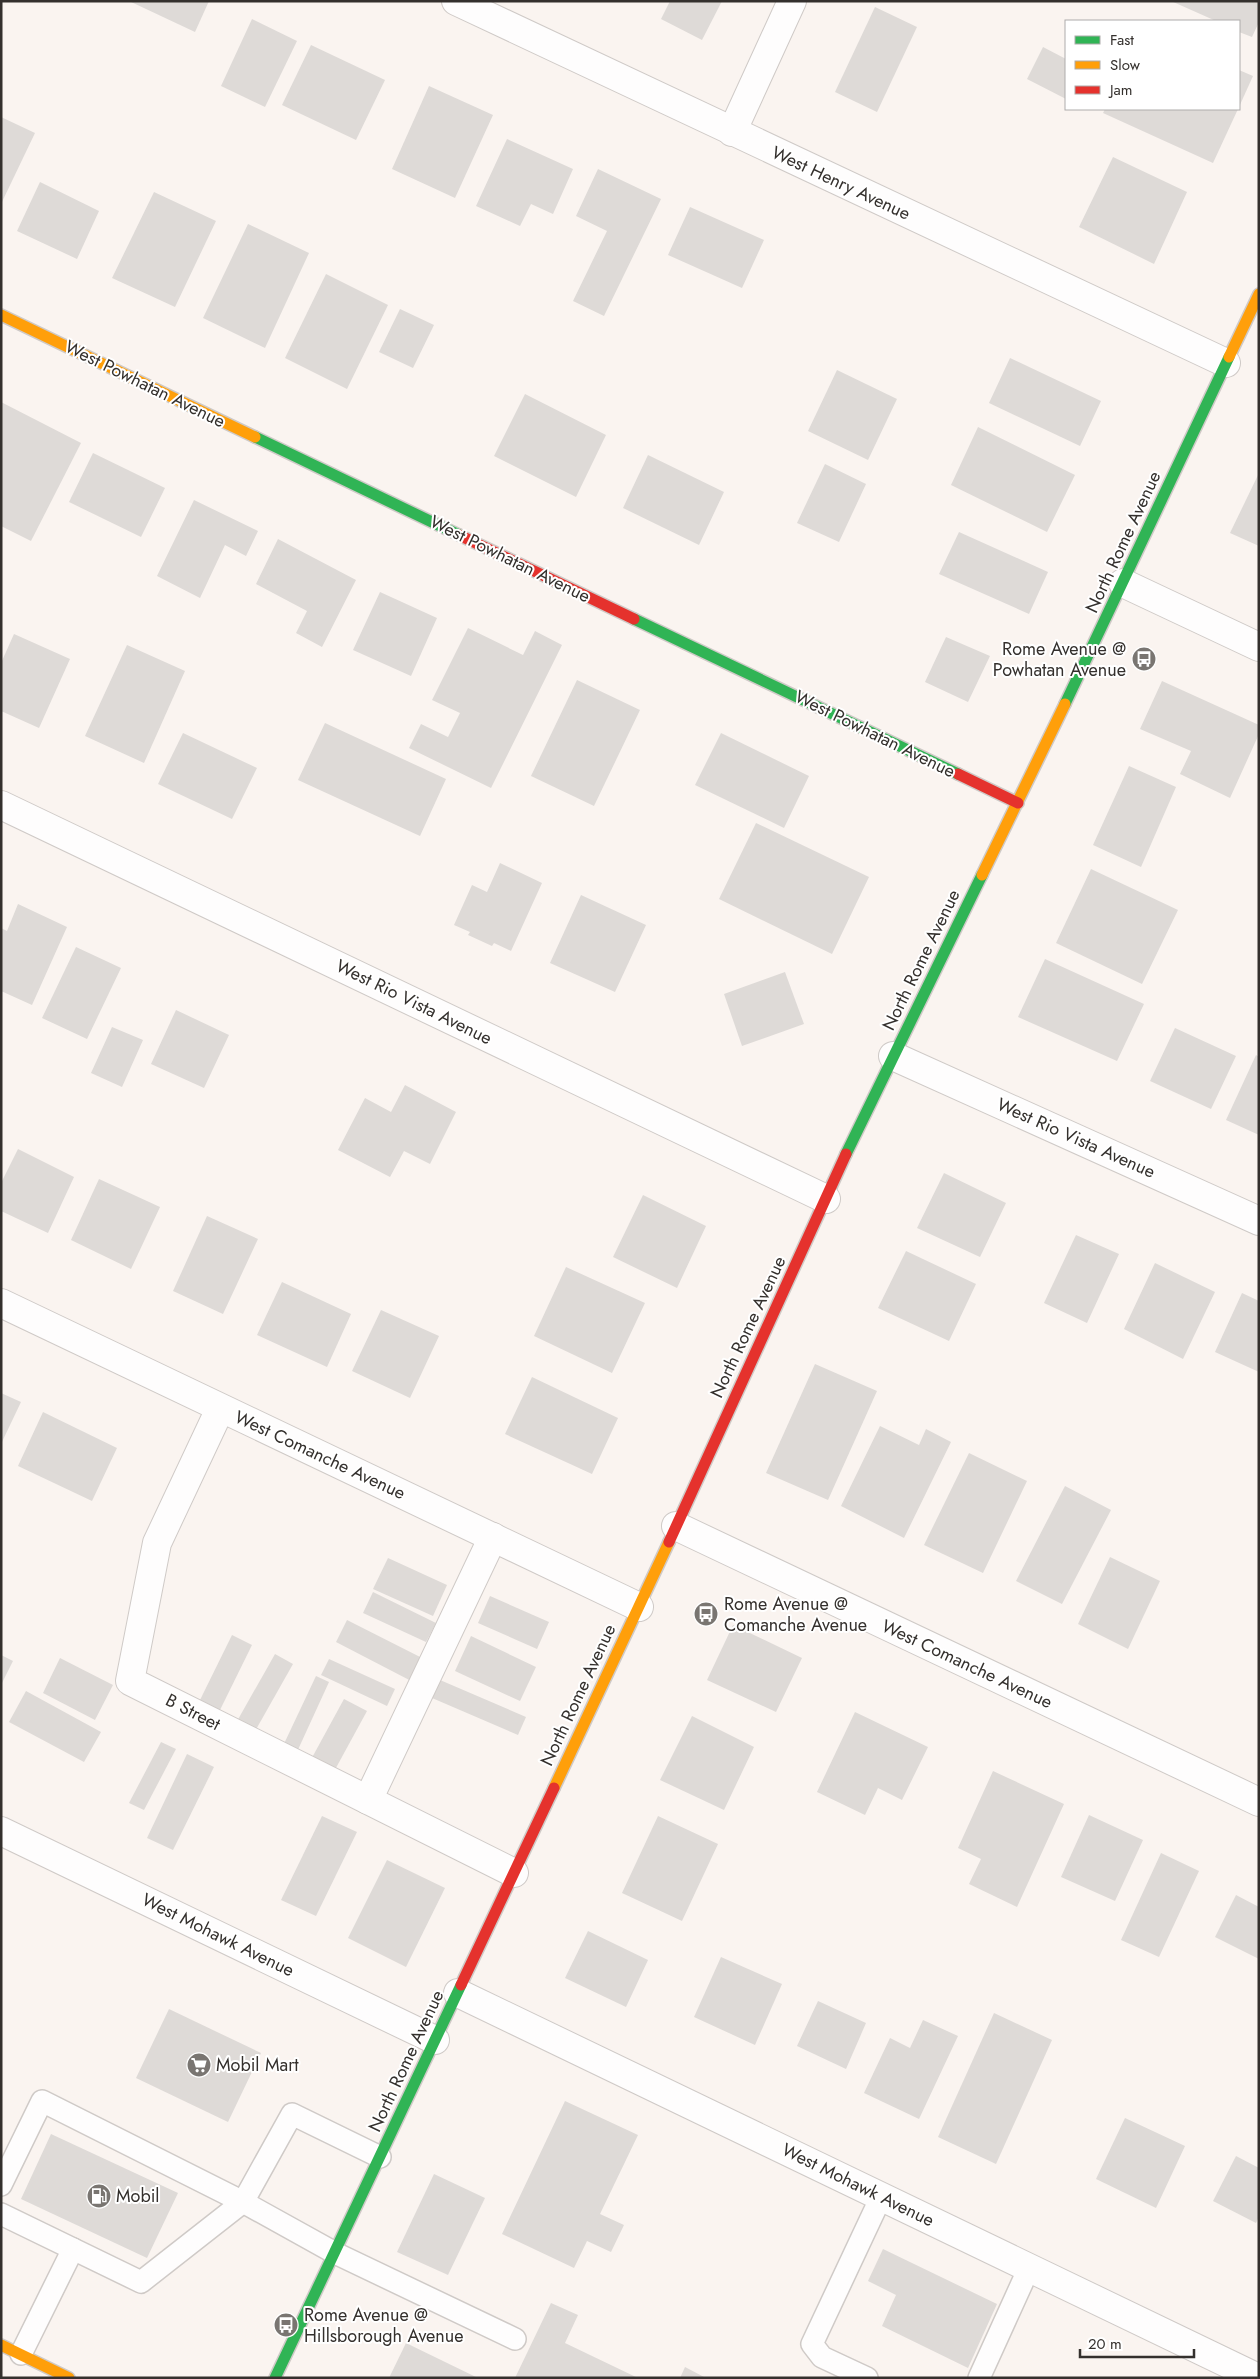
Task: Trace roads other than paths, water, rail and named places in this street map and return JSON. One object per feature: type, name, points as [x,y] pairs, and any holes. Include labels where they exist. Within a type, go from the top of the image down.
[{"type":"street","name":"West Henry Avenue","points":[[456,1],[1226,363]]},
{"type":"street","points":[[732,132],[792,1]]},
{"type":"street","name":"North Rome Avenue","points":[[276,2378],[639,1607],[893,1056],[1018,803],[1259,294]]},
{"type":"street","name":"West Powhatan Avenue","points":[[1,315],[1018,803]]},
{"type":"street","points":[[1122,583],[1259,647]]},
{"type":"street","name":"West Rio Vista Avenue","points":[[1,805],[826,1199]]},
{"type":"street","name":"West Rio Vista Avenue","points":[[893,1056],[1259,1220]]},
{"type":"street","name":"West Comanche Avenue","points":[[1,1303],[220,1409],[333,1459],[639,1607]]},
{"type":"street","name":"B Street","points":[[220,1409],[157,1543],[130,1681],[514,1873]]},
{"type":"street","name":"West Comanche Avenue","points":[[676,1526],[1259,1802]]},
{"type":"street","points":[[368,1800],[493,1537]]},
{"type":"street","name":"West Mohawk Avenue","points":[[1,1831],[435,2040]]},
{"type":"street","name":"West Mohawk Avenue","points":[[458,1993],[1258,2378]]},
{"type":"street","points":[[1,2345],[69,2378]]},
{"type":"lane","points":[[1,2185],[42,2101],[243,2202],[335,2253],[515,2340]]},
{"type":"lane","points":[[1,2214],[141,2282],[243,2202],[292,2114],[380,2157]]},
{"type":"lane","points":[[867,2378],[822,2357],[812,2344],[881,2197]]},
{"type":"lane","points":[[21,2354],[73,2249]]},
{"type":"lane","points":[[979,2378],[1029,2268]]},
{"type":"place","name":"Rome Avenue @ Powhatan Avenue","points":[[1144,659]]},
{"type":"place","name":"Rome Avenue @ Comanche Avenue","points":[[706,1614]]},
{"type":"place","name":"Mobil Mart","points":[[199,2065]]},
{"type":"place","name":"Mobil","points":[[99,2196]]},
{"type":"place","name":"Rome Avenue @ Hillsborough Avenue","points":[[286,2325]]}]
